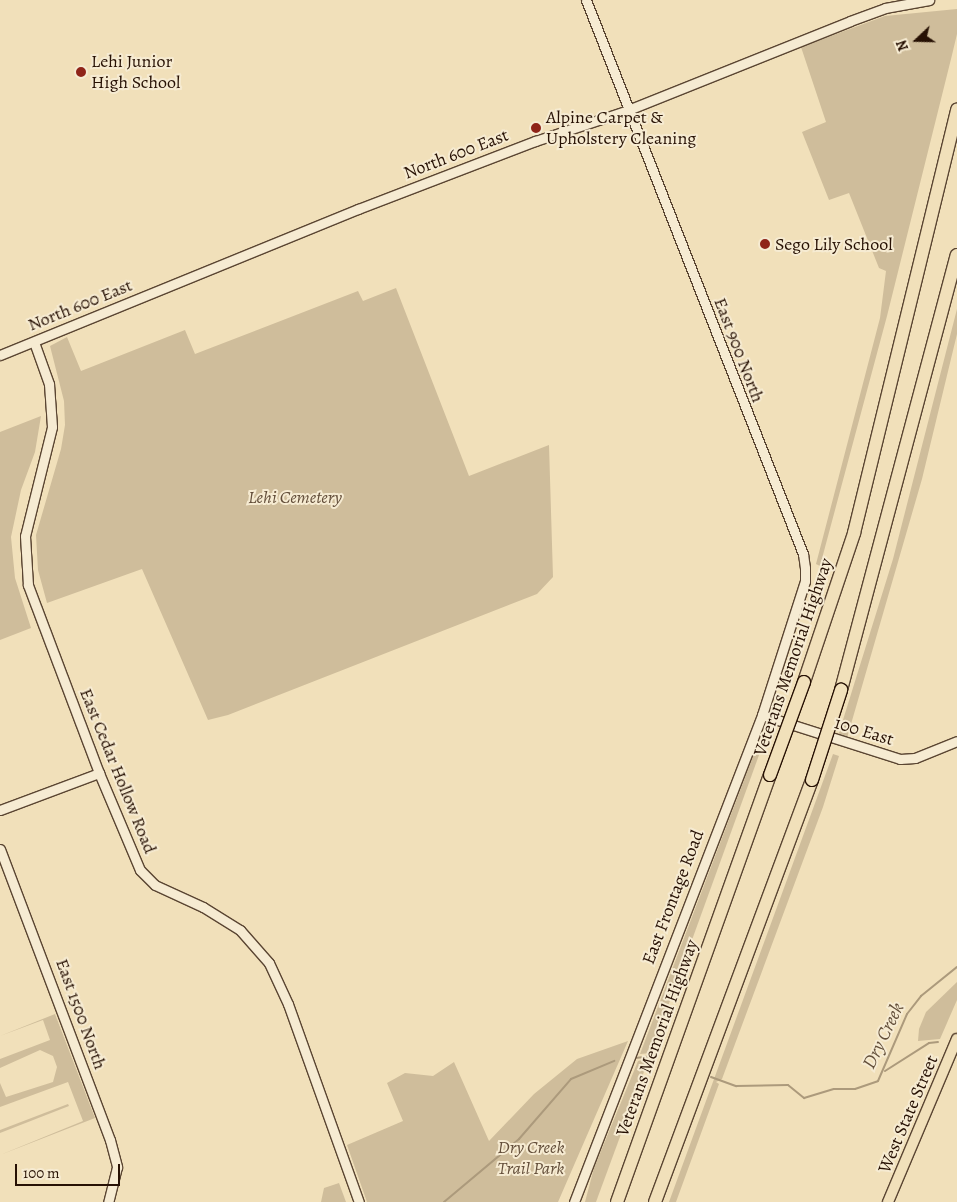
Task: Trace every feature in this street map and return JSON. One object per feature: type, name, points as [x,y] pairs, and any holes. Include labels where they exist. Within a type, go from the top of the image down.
[{"type":"highway","name":"Veterans Memorial Highway","points":[[617,1202],[804,682],[854,533],[957,109]]},
{"type":"highway","points":[[654,1202],[812,780],[841,690],[957,256]]},
{"type":"main road","name":"West State Street","points":[[888,1202],[957,1040]]},
{"type":"street","name":"East 900 North","points":[[586,0],[803,554],[805,581],[762,715]]},
{"type":"street","name":"North 600 East","points":[[0,355],[379,201],[535,141],[628,110],[876,11],[929,0]]},
{"type":"street","name":"East Cedar Hollow Road","points":[[34,342],[49,384],[52,428],[25,536],[28,586],[99,773],[140,870],[155,885],[203,907],[240,930],[269,963],[288,1004],[359,1202]]},
{"type":"street","name":"100 East","points":[[762,715],[900,759],[915,758],[957,741]]},
{"type":"street","name":"East Frontage Road","points":[[574,1202],[762,715]]},
{"type":"street","points":[[0,810],[99,773]]},
{"type":"street","name":"East 1500 North","points":[[0,848],[110,1140],[117,1167],[110,1198]]},
{"type":"green space","points":[[957,9],[957,34],[952,55],[887,316],[820,566],[816,564],[880,318],[886,271],[879,268],[849,193],[829,200],[802,132],[826,122],[801,47],[885,16]]},
{"type":"green space","name":"Lehi Cemetery","points":[[396,288],[469,476],[549,445],[553,577],[537,594],[228,715],[208,720],[142,569],[47,603],[38,570],[36,535],[61,449],[65,425],[64,401],[50,346],[67,337],[81,371],[185,330],[195,354],[358,291],[363,301]]},
{"type":"green space","points":[[957,309],[957,334],[922,479],[847,738],[838,736],[893,559]]},
{"type":"green space","points":[[41,416],[35,452],[21,490],[11,537],[15,578],[31,628],[0,640],[0,432]]},
{"type":"green space","points":[[767,733],[651,1053],[640,1054],[760,738]]},
{"type":"green space","points":[[833,754],[839,756],[823,807],[722,1079],[716,1082],[719,1084],[676,1202],[669,1202]]},
{"type":"green space","points":[[957,982],[957,1000],[940,1039],[918,1041],[919,1029],[926,1012]]},
{"type":"green space","points":[[55,1014],[95,1118],[0,1155],[83,1121],[68,1082],[0,1107],[0,1083],[6,1097],[53,1082],[57,1067],[53,1056],[40,1050],[0,1068],[0,1059],[50,1040],[43,1020],[0,1036]]},
{"type":"green space","name":"Dry Creek Trail Park","points":[[628,1041],[558,1202],[367,1202],[347,1145],[403,1121],[387,1083],[405,1073],[433,1076],[454,1062],[489,1141],[534,1094],[577,1059]]},
{"type":"green space","points":[[649,1058],[596,1202],[585,1202],[594,1168],[638,1061]]},
{"type":"green space","points":[[68,1104],[69,1106],[0,1133],[0,1130]]},
{"type":"green space","points":[[339,1183],[346,1202],[321,1202],[324,1188]]},
{"type":"waterway","name":"Dry Creek","points":[[711,1077],[736,1086],[788,1085],[804,1098],[834,1089],[855,1089],[878,1081],[907,1014],[921,996],[957,967]]},
{"type":"waterway","points":[[885,1071],[929,1043],[938,1042]]},
{"type":"waterway","name":"Dry Creek","points":[[635,1058],[654,1056]]},
{"type":"waterway","name":"Dry Creek","points":[[444,1202],[519,1139],[571,1079],[614,1061]]},
{"type":"place","name":"Lehi Junior High School","points":[[81,72]]},
{"type":"place","name":"Alpine Carpet & Upholstery Cleaning","points":[[536,128]]},
{"type":"place","name":"Sego Lily School","points":[[765,244]]}]
